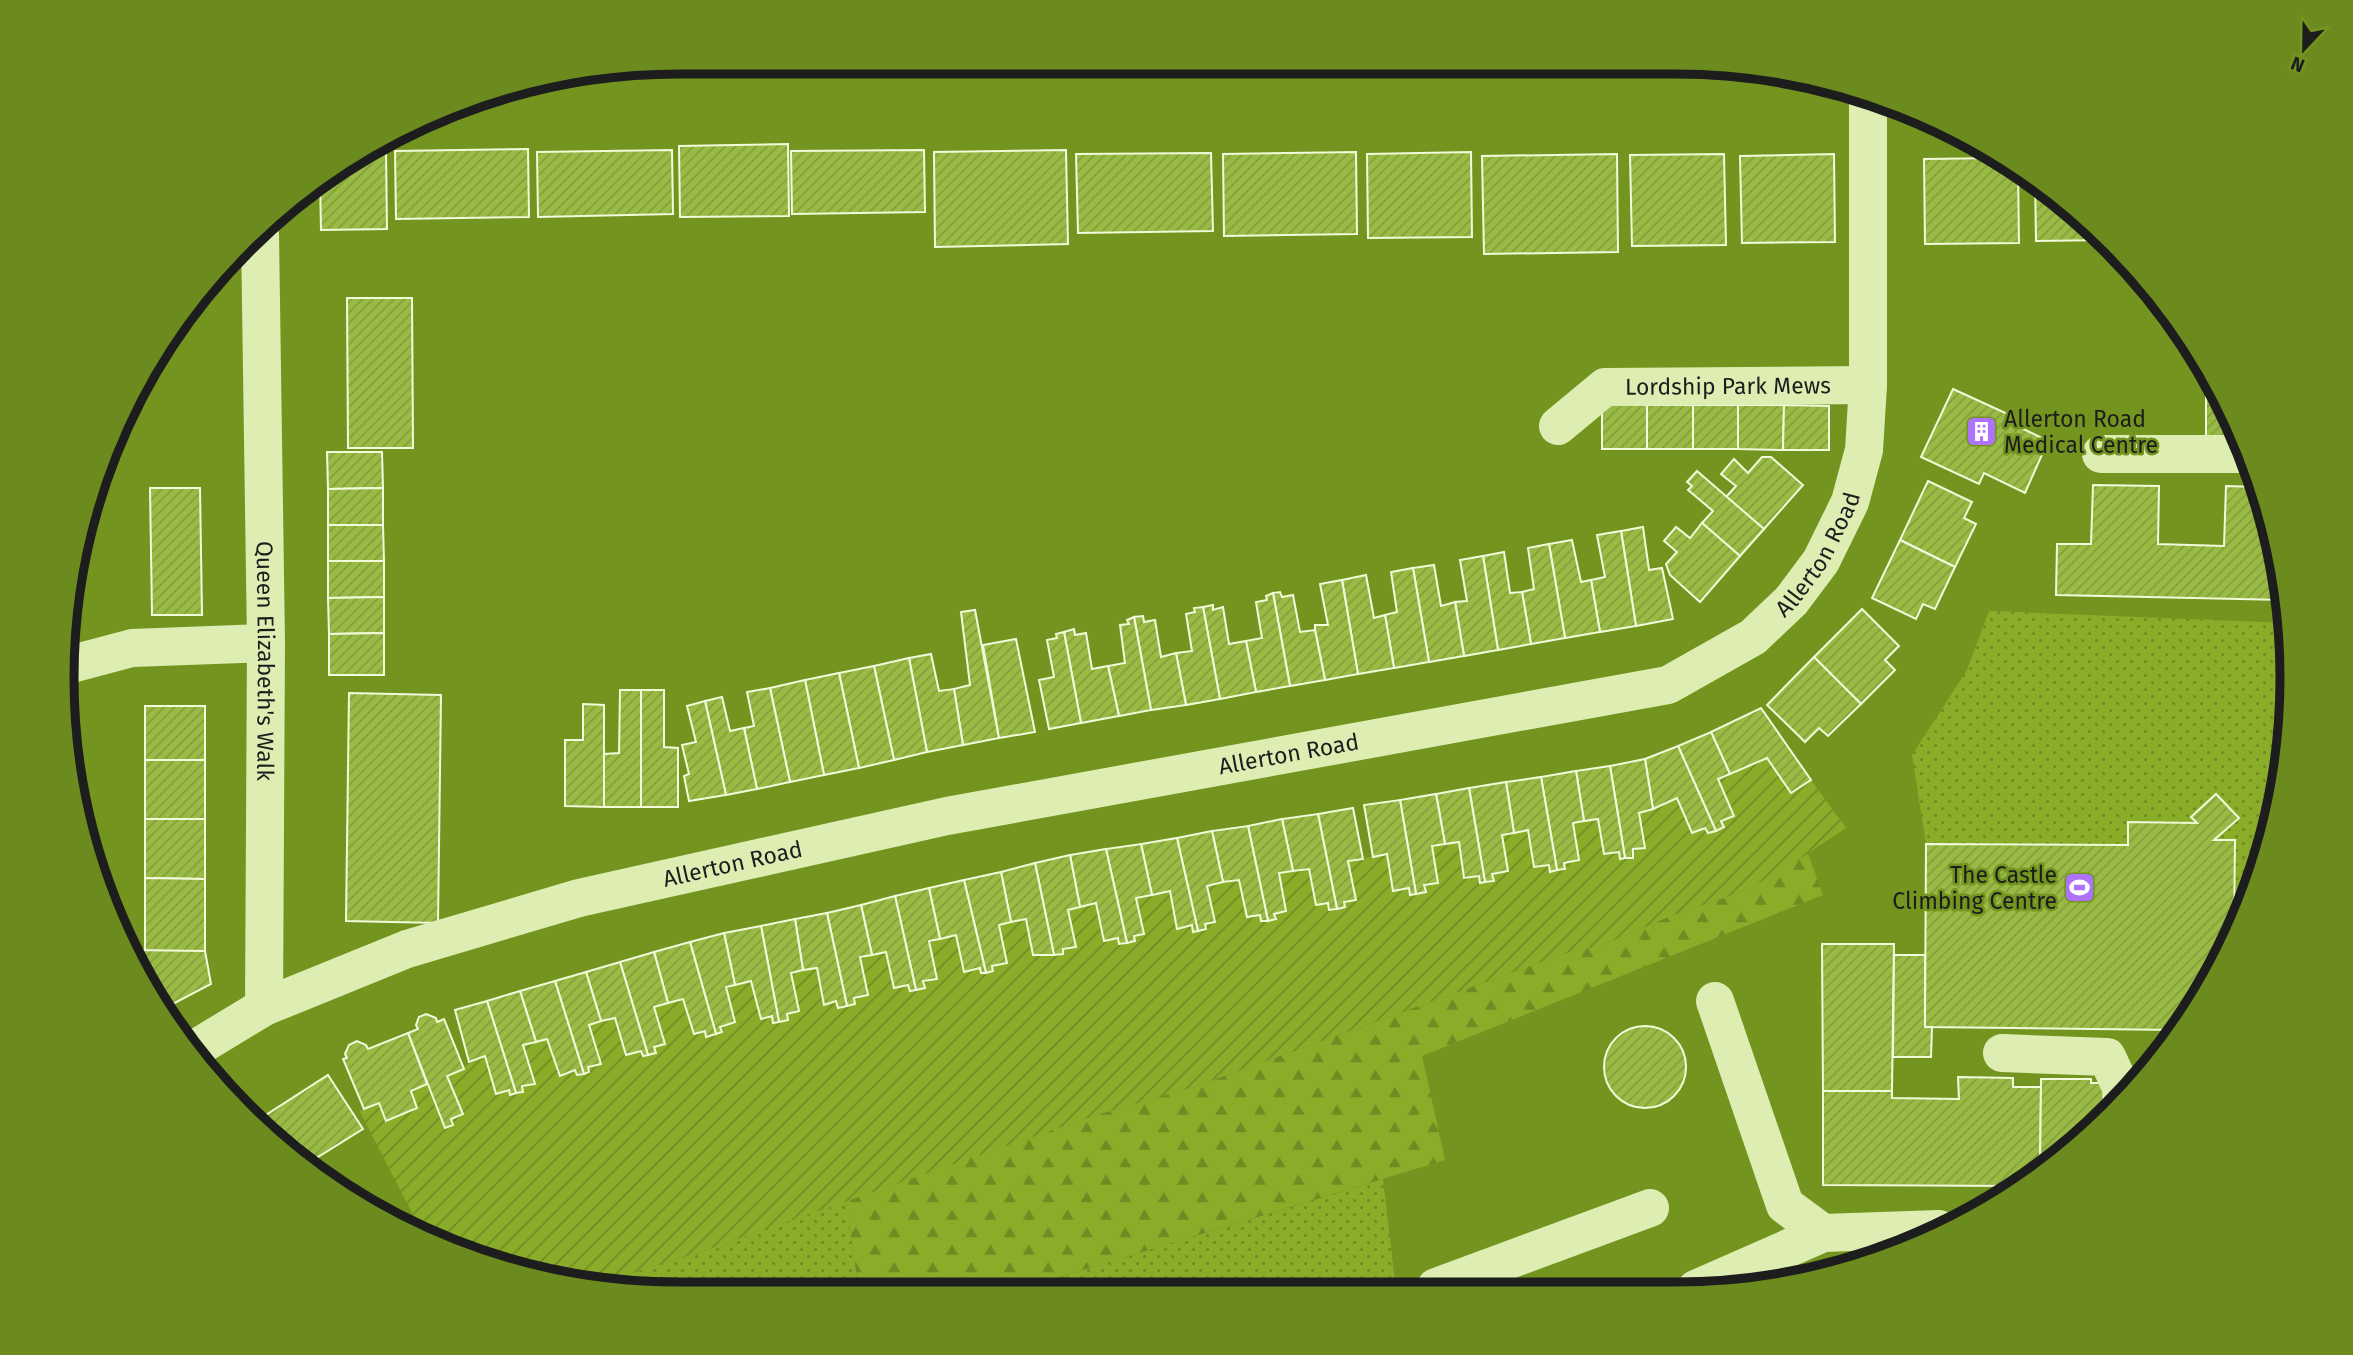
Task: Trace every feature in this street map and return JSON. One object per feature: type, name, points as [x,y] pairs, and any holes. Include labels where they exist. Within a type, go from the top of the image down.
[{"type":"street","name":"Allerton Road","points":[[264,1007],[407,949],[579,898],[947,816],[1668,685],[1753,637],[1791,601],[1821,561],[1850,502],[1864,450],[1868,385],[1868,105]]},
{"type":"street","name":"Queen Elizabeth's Walk","points":[[260,241],[266,643],[264,1007]]},
{"type":"street","name":"Lordship Park Mews","points":[[1558,426],[1605,387],[1868,385]]},
{"type":"street","points":[[2101,454],[2237,454]]},
{"type":"street","points":[[74,663],[132,648],[266,643]]},
{"type":"street","points":[[1715,1001],[1785,1205],[1823,1233]]},
{"type":"street","points":[[199,1046],[264,1007]]},
{"type":"street","points":[[2002,1053],[2107,1057],[2120,1086]]},
{"type":"street","points":[[1450,1282],[1650,1208]]},
{"type":"street","points":[[1717,1280],[1823,1233],[1920,1230]]},
{"type":"green space","points":[[1989,611],[2276,623],[2280,678],[2274,756],[2259,834],[2234,908],[2235,840],[2214,840],[2239,818],[2216,794],[2192,817],[2197,823],[2128,845],[1926,844],[1912,755],[1967,670]]},
{"type":"green space","points":[[1767,758],[1791,792],[1811,780],[1846,828],[1773,876],[1741,892],[1673,915],[1600,946],[1569,952],[1196,1086],[1093,1116],[703,1251],[617,1278],[560,1270],[521,1261],[446,1236],[417,1222],[359,1110],[427,1084],[446,1128],[453,1125],[451,1119],[463,1114],[447,1076],[485,1056],[496,1094],[509,1090],[510,1095],[522,1086],[534,1083],[523,1045],[547,1039],[560,1076],[575,1070],[577,1075],[589,1072],[588,1067],[601,1064],[589,1025],[615,1018],[626,1055],[641,1051],[643,1056],[655,1053],[654,1047],[665,1043],[654,1007],[683,999],[694,1034],[705,1031],[707,1037],[721,1033],[720,1027],[735,1022],[726,987],[751,981],[760,1019],[772,1016],[774,1023],[788,1020],[787,1014],[799,1011],[791,973],[817,968],[824,1005],[836,1001],[855,1003],[854,998],[868,995],[860,957],[886,952],[894,988],[908,985],[911,991],[925,988],[923,981],[936,979],[929,941],[956,935],[964,972],[980,968],[981,973],[993,971],[999,925],[1026,919],[1033,955],[1063,954],[1063,949],[1075,947],[1068,910],[1096,903],[1104,940],[1118,938],[1120,944],[1134,941],[1134,936],[1144,933],[1136,898],[1170,891],[1177,928],[1192,925],[1193,932],[1206,929],[1205,924],[1215,921],[1207,886],[1239,880],[1247,917],[1260,915],[1261,921],[1286,911],[1279,873],[1309,869],[1316,905],[1328,903],[1329,910],[1345,907],[1344,902],[1356,899],[1348,861],[1387,854],[1393,891],[1409,888],[1410,895],[1425,893],[1424,885],[1438,883],[1432,846],[1459,842],[1464,878],[1479,876],[1480,883],[1493,881],[1492,874],[1502,835],[1528,830],[1534,867],[1549,865],[1557,870],[1565,869],[1564,863],[1579,860],[1573,823],[1598,819],[1604,854],[1619,852],[1620,859],[1633,858],[1633,849],[1645,847],[1639,813],[1677,798],[1692,833],[1705,828],[1708,833],[1724,827],[1721,821],[1734,816],[1718,779]]},
{"type":"green space","points":[[1808,854],[1823,895],[1422,1056],[1445,1160],[1043,1282],[858,1282],[846,1200],[1093,1116],[1196,1086],[1569,952],[1600,946],[1673,915],[1741,892]]},
{"type":"green space","points":[[1383,1179],[1395,1282],[1074,1282],[1063,1276]]},
{"type":"green space","points":[[846,1200],[858,1282],[678,1282],[617,1278],[703,1251]]},
{"type":"building","points":[[788,144],[789,216],[680,217],[679,146]]},
{"type":"building","points":[[528,149],[529,217],[396,219],[395,151]]},
{"type":"building","points":[[386,150],[387,229],[321,230],[320,191],[375,154]]},
{"type":"building","points":[[672,150],[673,214],[538,217],[537,152]]},
{"type":"building","points":[[924,150],[925,212],[792,214],[791,151]]},
{"type":"building","points":[[1066,150],[1068,244],[935,247],[934,152]]},
{"type":"building","points":[[1356,152],[1357,234],[1224,236],[1223,154]]},
{"type":"building","points":[[1471,152],[1472,237],[1368,238],[1367,154]]},
{"type":"building","points":[[1211,153],[1213,231],[1078,233],[1076,154]]},
{"type":"building","points":[[1617,154],[1618,252],[1484,254],[1482,156]]},
{"type":"building","points":[[1724,154],[1726,245],[1632,246],[1630,155]]},
{"type":"building","points":[[1834,154],[1835,242],[1742,243],[1740,156]]},
{"type":"building","points":[[1985,158],[2018,180],[2019,243],[1925,244],[1924,159]]},
{"type":"building","points":[[2035,192],[2092,240],[2036,241]]},
{"type":"building","points":[[347,298],[412,298],[413,448],[348,448]]},
{"type":"building","name":"Allerton Road Medical Centre","points":[[1953,389],[2012,416],[2009,422],[2048,441],[2025,493],[1984,473],[1979,484],[1921,457]]},
{"type":"building","points":[[2206,389],[2231,439],[2206,439]]},
{"type":"building","points":[[1602,404],[1647,405],[1647,449],[1602,449]]},
{"type":"building","points":[[1647,405],[1693,405],[1693,449],[1647,449]]},
{"type":"building","points":[[1693,405],[1738,405],[1738,449],[1693,449]]},
{"type":"building","points":[[1738,405],[1784,405],[1783,450],[1738,449]]},
{"type":"building","points":[[1784,405],[1829,406],[1829,450],[1783,450]]},
{"type":"building","points":[[327,452],[382,452],[383,488],[328,489]]},
{"type":"building","points":[[1762,457],[1771,457],[1803,485],[1764,529],[1726,497],[1736,486],[1721,474],[1734,459],[1748,473]]},
{"type":"building","points":[[1697,471],[1764,529],[1740,556],[1702,523],[1713,511],[1688,490],[1692,486],[1687,482]]},
{"type":"building","points":[[1928,481],[1972,502],[1964,518],[1976,524],[1955,567],[1900,540]]},
{"type":"building","points":[[2093,485],[2159,486],[2158,544],[2224,546],[2226,486],[2248,487],[2268,560],[2274,600],[2056,595],[2057,544],[2091,544]]},
{"type":"building","points":[[150,488],[200,488],[202,615],[152,615]]},
{"type":"building","points":[[383,488],[383,525],[328,525],[328,489]]},
{"type":"building","points":[[1702,523],[1740,556],[1700,602],[1670,575],[1666,564],[1677,552],[1664,541],[1676,527],[1690,538]]},
{"type":"building","points":[[328,525],[383,525],[384,561],[328,561]]},
{"type":"building","points":[[1643,527],[1649,570],[1662,568],[1673,619],[1636,626],[1621,531]]},
{"type":"building","points":[[1621,531],[1636,626],[1600,632],[1591,580],[1605,577],[1597,535]]},
{"type":"building","points":[[1572,540],[1581,582],[1591,580],[1600,632],[1565,638],[1549,544]]},
{"type":"building","points":[[1900,540],[1955,567],[1935,609],[1923,604],[1916,619],[1872,598]]},
{"type":"building","points":[[1549,544],[1565,638],[1531,644],[1522,592],[1534,589],[1528,548]]},
{"type":"building","points":[[1504,552],[1510,593],[1522,592],[1531,644],[1498,650],[1483,556]]},
{"type":"building","points":[[1483,556],[1498,650],[1464,656],[1455,602],[1467,601],[1460,560]]},
{"type":"building","points":[[328,561],[384,561],[384,597],[328,598]]},
{"type":"building","points":[[1434,565],[1441,606],[1455,602],[1464,656],[1429,662],[1413,568]]},
{"type":"building","points":[[1413,568],[1429,662],[1394,668],[1385,615],[1397,612],[1391,572]]},
{"type":"building","points":[[1366,575],[1374,618],[1385,615],[1394,668],[1358,674],[1342,580]]},
{"type":"building","points":[[1342,580],[1358,674],[1325,680],[1315,630],[1315,625],[1328,625],[1320,584]]},
{"type":"building","points":[[1280,592],[1282,597],[1293,595],[1300,632],[1315,630],[1325,680],[1290,686],[1273,593]]},
{"type":"building","points":[[1273,593],[1290,686],[1256,692],[1246,641],[1262,638],[1256,602],[1267,600],[1266,596]]},
{"type":"building","points":[[384,597],[384,633],[329,634],[328,598]]},
{"type":"building","points":[[1213,605],[1213,610],[1223,607],[1229,644],[1246,641],[1256,692],[1220,699],[1203,607]]},
{"type":"building","points":[[1203,607],[1220,699],[1186,705],[1176,653],[1192,651],[1186,614],[1195,612],[1194,608]]},
{"type":"building","points":[[1862,609],[1899,646],[1885,660],[1895,670],[1861,704],[1814,657]]},
{"type":"building","points":[[975,610],[999,738],[963,745],[954,689],[970,685],[961,612]]},
{"type":"building","points":[[1143,616],[1144,622],[1155,620],[1161,657],[1176,653],[1186,705],[1151,710],[1134,617]]},
{"type":"building","points":[[1134,617],[1151,710],[1119,716],[1108,666],[1125,663],[1120,625],[1129,624],[1127,620]]},
{"type":"building","points":[[1074,629],[1075,635],[1086,633],[1092,669],[1108,666],[1119,716],[1081,723],[1064,632]]},
{"type":"building","points":[[1064,632],[1081,723],[1049,729],[1039,680],[1054,677],[1047,640],[1057,638],[1056,634]]},
{"type":"building","points":[[384,633],[384,675],[329,675],[329,634]]},
{"type":"building","points":[[1016,639],[1035,732],[999,738],[983,645]]},
{"type":"building","points":[[931,654],[939,691],[954,689],[963,745],[927,752],[909,658]]},
{"type":"building","points":[[1814,657],[1861,704],[1828,736],[1819,728],[1805,742],[1767,705]]},
{"type":"building","points":[[909,658],[927,752],[894,760],[874,666]]},
{"type":"building","points":[[874,666],[894,760],[859,768],[839,673]]},
{"type":"building","points":[[839,673],[859,768],[824,775],[805,680]]},
{"type":"building","points":[[805,680],[824,775],[790,782],[770,688]]},
{"type":"building","points":[[770,688],[790,782],[757,789],[744,728],[754,726],[747,692]]},
{"type":"building","points":[[620,690],[641,690],[641,807],[604,807],[604,754],[619,753]]},
{"type":"building","points":[[641,690],[664,690],[664,747],[678,748],[678,807],[641,807]]},
{"type":"building","points":[[349,693],[441,695],[438,923],[346,921]]},
{"type":"building","points":[[722,697],[730,731],[744,728],[757,789],[726,795],[705,701]]},
{"type":"building","points":[[705,701],[726,795],[689,801],[684,776],[689,774],[682,745],[696,742],[687,706]]},
{"type":"building","points":[[583,704],[604,705],[604,807],[565,806],[565,740],[583,740]]},
{"type":"building","points":[[145,706],[205,706],[205,760],[145,760]]},
{"type":"building","points":[[1761,708],[1811,780],[1791,793],[1767,758],[1730,774],[1711,732]]},
{"type":"building","points":[[1711,732],[1730,774],[1718,779],[1734,816],[1721,821],[1724,827],[1716,831],[1678,746]]},
{"type":"building","points":[[1678,746],[1716,831],[1708,833],[1705,828],[1692,833],[1677,798],[1653,809],[1645,759]]},
{"type":"building","points":[[1645,759],[1653,809],[1639,813],[1645,848],[1633,849],[1633,858],[1625,858],[1610,766]]},
{"type":"building","points":[[145,760],[205,760],[205,819],[145,819]]},
{"type":"building","points":[[1610,766],[1625,858],[1620,859],[1619,852],[1604,854],[1598,819],[1584,821],[1576,771]]},
{"type":"building","points":[[1576,771],[1584,821],[1573,823],[1579,860],[1564,863],[1565,869],[1557,870],[1541,777]]},
{"type":"building","points":[[1541,777],[1557,870],[1550,872],[1549,865],[1534,867],[1528,830],[1514,833],[1506,782]]},
{"type":"building","points":[[1506,782],[1514,833],[1502,835],[1508,871],[1492,874],[1494,881],[1485,882],[1469,788]]},
{"type":"building","points":[[1469,788],[1485,882],[1480,883],[1479,876],[1464,878],[1459,842],[1445,844],[1436,794]]},
{"type":"building","points":[[1436,794],[1445,844],[1432,846],[1438,883],[1424,885],[1426,892],[1416,894],[1400,800]]},
{"type":"building","name":"The Castle Climbing Centre","points":[[2216,794],[2239,818],[2214,840],[2235,840],[2234,908],[2199,980],[2166,1030],[1925,1027],[1926,844],[2128,845],[2128,822],[2197,823],[2191,817]]},
{"type":"building","points":[[1400,800],[1416,894],[1410,895],[1409,888],[1393,891],[1387,854],[1373,857],[1364,805]]},
{"type":"building","points":[[1353,808],[1363,859],[1348,861],[1356,900],[1344,902],[1345,907],[1337,909],[1318,814]]},
{"type":"building","points":[[1318,814],[1337,909],[1329,910],[1328,903],[1316,905],[1309,869],[1293,871],[1282,819]]},
{"type":"building","points":[[145,819],[205,819],[205,879],[145,878]]},
{"type":"building","points":[[1282,819],[1293,871],[1279,873],[1286,911],[1274,914],[1276,919],[1268,921],[1248,826]]},
{"type":"building","points":[[1248,826],[1268,921],[1261,921],[1260,915],[1247,917],[1239,880],[1223,882],[1212,831]]},
{"type":"building","points":[[1212,831],[1223,882],[1207,886],[1215,922],[1205,924],[1206,929],[1198,931],[1177,838]]},
{"type":"building","points":[[1177,838],[1198,931],[1193,932],[1192,925],[1177,929],[1170,891],[1152,895],[1141,844]]},
{"type":"building","points":[[1141,844],[1152,895],[1136,898],[1144,934],[1134,936],[1135,941],[1127,943],[1106,849]]},
{"type":"building","points":[[1106,849],[1127,943],[1119,944],[1118,938],[1104,941],[1096,903],[1080,907],[1070,855]]},
{"type":"building","points":[[1070,855],[1080,907],[1068,910],[1076,947],[1063,949],[1063,954],[1054,955],[1035,863]]},
{"type":"building","points":[[1035,863],[1054,955],[1033,955],[1026,919],[1011,922],[1001,872]]},
{"type":"building","points":[[1001,872],[1011,922],[999,925],[1007,963],[992,966],[993,971],[986,973],[964,880]]},
{"type":"building","points":[[145,878],[205,879],[205,951],[145,951]]},
{"type":"building","points":[[964,880],[986,973],[981,973],[980,968],[964,972],[956,935],[940,939],[929,888]]},
{"type":"building","points":[[929,888],[940,939],[929,941],[937,979],[923,981],[925,988],[916,990],[895,896]]},
{"type":"building","points":[[895,896],[916,990],[910,991],[908,985],[894,988],[886,952],[872,955],[861,905]]},
{"type":"building","points":[[861,905],[872,955],[860,957],[868,995],[854,998],[855,1004],[847,1006],[827,913]]},
{"type":"building","points":[[827,913],[847,1006],[838,1008],[836,1001],[824,1005],[817,968],[803,970],[795,919]]},
{"type":"building","points":[[795,919],[803,970],[791,973],[799,1011],[787,1014],[788,1020],[779,1022],[761,926]]},
{"type":"building","points":[[761,926],[779,1022],[773,1023],[772,1016],[761,1019],[751,981],[735,985],[724,933]]},
{"type":"building","points":[[724,933],[735,985],[726,987],[735,1022],[720,1027],[722,1032],[716,1034],[690,942]]},
{"type":"building","points":[[690,942],[716,1034],[706,1037],[705,1031],[694,1034],[683,999],[668,1003],[654,952]]},
{"type":"building","points":[[1822,944],[1894,944],[1892,1091],[1823,1091]]},
{"type":"building","points":[[139,950],[205,951],[211,984],[170,1005]]},
{"type":"building","points":[[654,952],[668,1003],[654,1007],[665,1044],[654,1047],[656,1053],[648,1055],[620,962]]},
{"type":"building","points":[[1894,955],[1925,955],[1925,1027],[1932,1027],[1931,1057],[1893,1057]]},
{"type":"building","points":[[620,962],[648,1055],[643,1056],[641,1051],[626,1055],[615,1018],[601,1021],[586,972]]},
{"type":"building","points":[[586,972],[601,1021],[589,1025],[601,1064],[588,1067],[589,1072],[584,1074],[555,981]]},
{"type":"building","points":[[555,981],[584,1074],[577,1075],[575,1070],[560,1076],[547,1039],[536,1042],[520,991]]},
{"type":"building","points":[[520,991],[536,1042],[523,1045],[535,1084],[522,1086],[523,1092],[516,1093],[487,1001]]},
{"type":"building","points":[[487,1001],[516,1093],[510,1095],[509,1090],[496,1094],[485,1056],[469,1062],[455,1010]]},
{"type":"building","points":[[426,1014],[436,1018],[437,1022],[444,1019],[464,1069],[447,1076],[463,1114],[451,1119],[453,1125],[445,1128],[408,1033],[418,1029],[416,1025],[419,1017]]},
{"type":"building","points":[[1645,1026],[1661,1030],[1674,1038],[1682,1051],[1686,1067],[1682,1083],[1674,1096],[1661,1104],[1645,1108],[1629,1104],[1616,1096],[1608,1083],[1604,1067],[1608,1051],[1616,1038],[1629,1030]]},
{"type":"building","points":[[408,1033],[427,1084],[411,1091],[417,1108],[386,1121],[379,1103],[364,1109],[343,1059],[347,1058],[345,1054],[349,1045],[357,1041],[368,1049]]},
{"type":"building","points":[[328,1075],[363,1129],[314,1160],[263,1117]]},
{"type":"building","points":[[1958,1077],[2013,1078],[2013,1087],[2041,1087],[2040,1159],[2002,1186],[1823,1185],[1823,1091],[1892,1091],[1892,1098],[1959,1099]]},
{"type":"building","points":[[2041,1079],[2091,1079],[2091,1083],[2104,1083],[2103,1105],[2040,1159]]},
{"type":"place","name":"Allerton Road Medical Centre","points":[[1981,432]]},
{"type":"place","name":"The Castle Climbing Centre","points":[[2080,888]]}]
